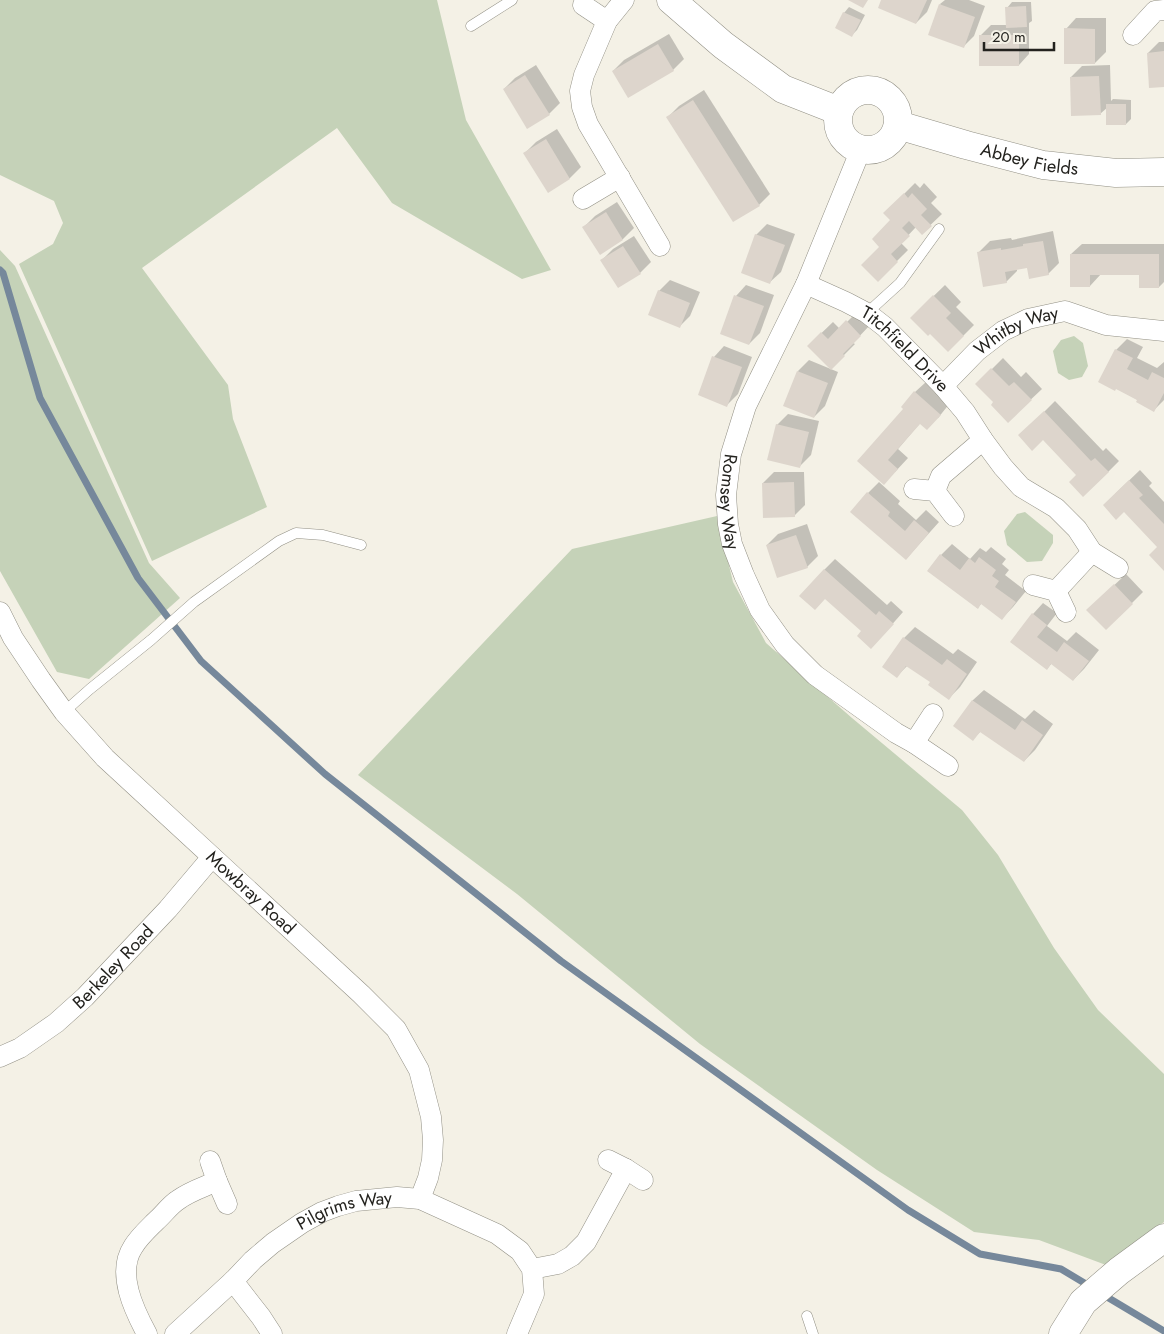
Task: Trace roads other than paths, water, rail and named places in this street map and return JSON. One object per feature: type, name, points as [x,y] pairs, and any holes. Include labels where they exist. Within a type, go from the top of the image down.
[{"type":"street","points":[[624,0],[607,21],[584,75],[580,91],[582,106],[588,124],[660,246]]},
{"type":"street","points":[[671,0],[723,46],[784,89],[840,111]]},
{"type":"street","points":[[582,2],[607,21]]},
{"type":"street","points":[[1133,35],[1155,7]]},
{"type":"street","points":[[860,91],[880,92],[894,106],[898,115],[898,125],[895,134],[889,142],[880,148],[860,149],[845,139],[840,130],[838,121],[840,111],[844,102],[851,95],[860,91]]},
{"type":"street","name":"Abbey Fields","points":[[898,125],[1044,165],[1116,174],[1164,172]]},
{"type":"street","name":"Romsey Way","points":[[860,149],[806,284],[746,406],[731,454],[726,495],[728,524],[732,544],[760,610],[785,646],[815,675],[896,733],[948,766]]},
{"type":"street","points":[[583,199],[620,177]]},
{"type":"street","name":"Titchfield Drive","points":[[806,284],[867,313],[885,327],[943,386],[965,412],[982,440],[1021,487],[1056,508],[1077,529],[1092,552],[1118,568]]},
{"type":"street","name":"Whitby Way","points":[[943,386],[977,351],[1003,331],[1028,319],[1065,311],[1106,325],[1164,331]]},
{"type":"street","points":[[935,491],[942,476],[982,440]]},
{"type":"street","points":[[914,489],[935,491],[954,516]]},
{"type":"street","points":[[1056,591],[1092,552]]},
{"type":"street","points":[[1034,585],[1056,591],[1066,612]]},
{"type":"street","name":"Mowbray Road","points":[[0,612],[13,638],[64,712],[105,758],[396,1029],[419,1070],[431,1117],[432,1160],[420,1199]]},
{"type":"street","points":[[914,743],[933,714]]},
{"type":"street","name":"Berkeley Road","points":[[0,1057],[20,1048],[56,1024],[168,909],[212,857]]},
{"type":"street","points":[[608,1160],[643,1180]]},
{"type":"street","points":[[210,1161],[227,1204]]},
{"type":"street","points":[[518,1334],[534,1294],[532,1269],[558,1264],[572,1256],[586,1242],[626,1169]]},
{"type":"street","points":[[147,1334],[131,1298],[126,1276],[127,1263],[132,1248],[178,1200],[217,1181]]},
{"type":"street","name":"Pilgrims Way","points":[[175,1334],[273,1243],[295,1227],[322,1212],[356,1201],[397,1197],[420,1199],[497,1234],[520,1251],[532,1269]]},
{"type":"street","points":[[1063,1334],[1083,1302],[1119,1271],[1164,1238]]},
{"type":"street","points":[[233,1281],[272,1334]]},
{"type":"lane","points":[[471,26],[512,0]]},
{"type":"lane","points":[[867,313],[900,283],[940,229]]},
{"type":"lane","points":[[64,712],[152,640],[194,602],[279,541],[296,533],[323,535],[361,545]]},
{"type":"lane","points":[[807,1316],[813,1334]]},
{"type":"waterway","points":[[0,270],[3,273],[40,398],[138,578],[201,661],[325,774],[561,961],[908,1210],[980,1254],[1061,1269],[1091,1287]]},
{"type":"waterway","points":[[1102,1294],[1164,1331]]}]
